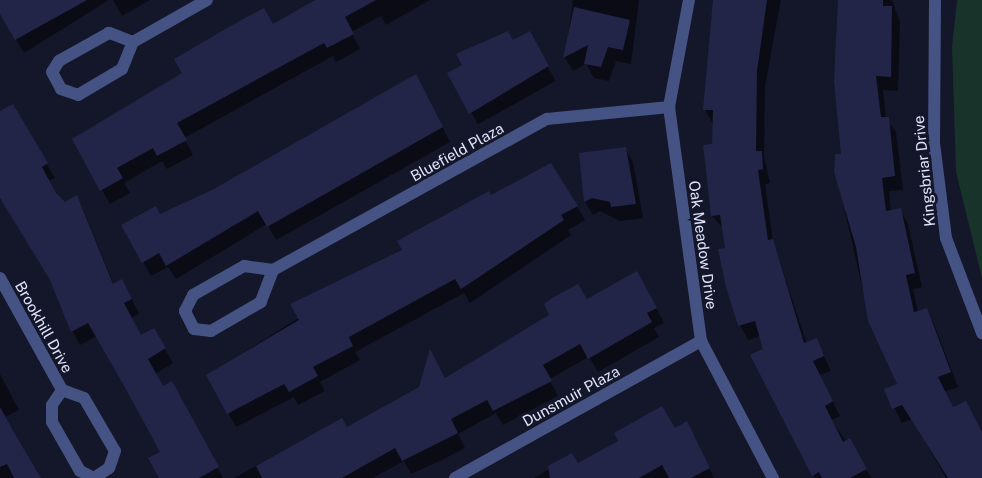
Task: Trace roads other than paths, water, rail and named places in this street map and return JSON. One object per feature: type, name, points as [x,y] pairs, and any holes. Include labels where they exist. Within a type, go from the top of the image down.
[{"type":"street","points":[[133,42],[109,33],[59,61],[52,72],[61,89],[78,95],[122,69],[133,42],[207,0]]},
{"type":"street","name":"Oak Meadow Drive","points":[[689,0],[669,107],[701,341],[773,478]]},
{"type":"street","name":"Kingsbriar Drive","points":[[935,0],[934,143],[946,238],[982,333]]},
{"type":"street","name":"Bluefield Plaza","points":[[273,270],[547,119],[669,107]]},
{"type":"street","points":[[244,266],[273,270],[261,302],[211,332],[194,328],[185,311],[193,295],[244,266]]},
{"type":"street","name":"Brookhill Drive","points":[[0,278],[62,390],[84,398],[115,451],[110,468],[94,477],[80,471],[52,422],[52,405],[62,390]]},
{"type":"street","name":"Dunsmuir Plaza","points":[[455,478],[701,341]]}]
